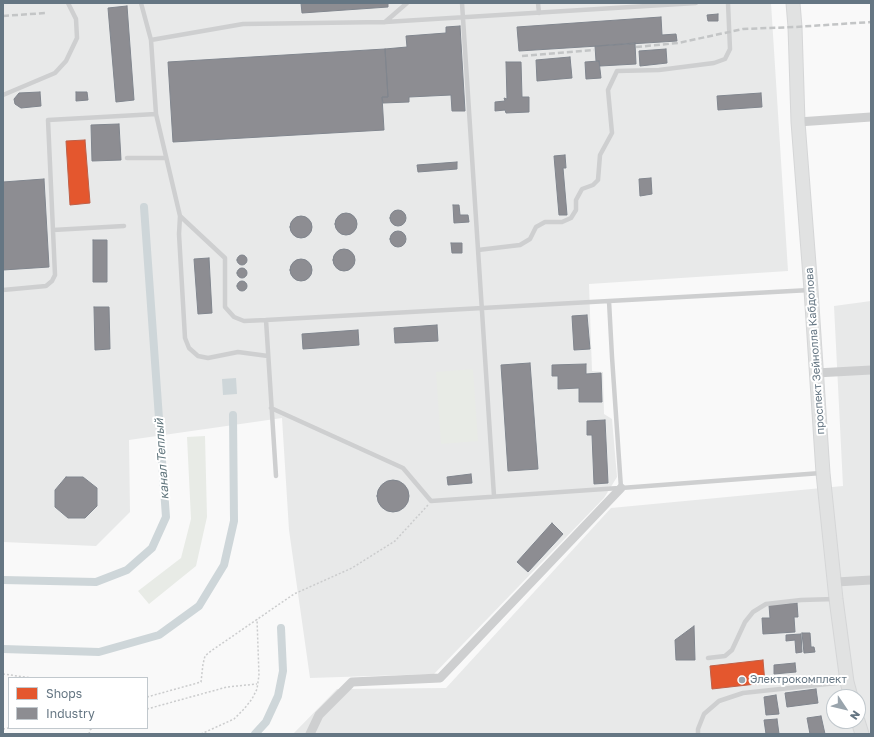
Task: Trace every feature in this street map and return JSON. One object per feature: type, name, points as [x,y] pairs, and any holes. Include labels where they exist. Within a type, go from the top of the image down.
[{"type":"main road","name":"проспект Зейнолла Кабдолова","points":[[793,3],[798,122],[823,473],[836,582],[836,599],[849,689]]},
{"type":"street","points":[[798,122],[871,117]]},
{"type":"street","points":[[816,374],[871,370]]},
{"type":"street","points":[[310,734],[319,715],[352,682],[440,678],[621,488]]},
{"type":"street","points":[[836,582],[871,580]]},
{"type":"lane","points":[[3,94],[55,74],[66,61],[77,38],[76,19],[68,3]]},
{"type":"lane","points":[[141,3],[151,40],[156,114],[180,216],[179,234],[185,338],[189,348],[198,356],[208,358],[238,352],[268,356]]},
{"type":"lane","points":[[385,22],[407,3]]},
{"type":"lane","points":[[462,3],[494,496]]},
{"type":"lane","points":[[538,3],[539,13]]},
{"type":"lane","points":[[618,3],[623,8]]},
{"type":"lane","points":[[151,40],[243,24],[385,22],[696,3]]},
{"type":"lane","points":[[478,250],[520,245],[530,239],[536,227],[545,222],[562,222],[571,218],[576,210],[576,200],[582,189],[593,185],[598,180],[600,155],[612,133],[608,90],[617,71],[666,69],[714,63],[724,59],[730,49],[728,3]]},
{"type":"lane","points":[[3,290],[46,286],[52,281],[55,274],[48,120],[156,114]]},
{"type":"lane","points":[[127,158],[166,158]]},
{"type":"lane","points":[[180,216],[225,258],[225,307],[234,317],[244,320],[811,290]]},
{"type":"lane","points":[[53,230],[124,226]]},
{"type":"lane","points":[[609,301],[621,488]]},
{"type":"lane","points":[[266,320],[276,476]]},
{"type":"lane","points":[[272,408],[402,468],[431,501],[823,473]]},
{"type":"lane","points":[[708,658],[725,656],[732,650],[745,622],[753,612],[766,604],[801,600],[836,599]]},
{"type":"lane","points":[[698,734],[698,729],[704,714],[720,701],[743,693],[847,682]]},
{"type":"path","points":[[148,697],[201,682],[205,656],[211,651],[294,594],[352,568],[396,542],[431,501]]},
{"type":"path","points":[[201,734],[234,719],[244,710],[252,699],[259,675],[257,619]]},
{"type":"path","points":[[3,674],[25,677]]},
{"type":"path","points":[[148,709],[227,687],[257,684]]},
{"type":"shaded area","points":[[3,3],[771,3],[788,271],[589,284],[592,371],[603,372],[604,414],[612,419],[617,477],[604,498],[434,674],[310,678],[289,530],[282,418],[129,440],[130,512],[96,546],[3,542]]},
{"type":"shaded area","points":[[871,301],[871,734],[293,734],[337,689],[446,688],[611,508],[843,486],[834,306]]},
{"type":"shaded area","points":[[473,369],[478,441],[441,444],[436,372]]},
{"type":"shaded area","points":[[236,378],[237,394],[223,395],[222,379]]},
{"type":"shaded area","points":[[205,436],[207,517],[196,566],[149,604],[138,591],[181,558],[191,519],[187,437]]},
{"type":"building: Shops","points":[[85,140],[90,203],[70,205],[66,141]]},
{"type":"building: Shops","points":[[763,660],[765,683],[712,689],[710,666]]},
{"type":"building: Industry","points":[[301,3],[388,3],[388,7],[302,13]]},
{"type":"building: Industry","points":[[127,6],[134,100],[116,102],[108,8]]},
{"type":"building: Industry","points":[[718,14],[718,21],[708,21],[707,15]]},
{"type":"building: Industry","points":[[661,17],[662,35],[676,34],[677,41],[519,51],[517,27]]},
{"type":"building: Industry","points":[[460,26],[465,111],[452,111],[451,95],[409,97],[409,102],[383,103],[382,97],[388,97],[385,49],[407,47],[406,36],[446,33],[446,27]]},
{"type":"building: Industry","points":[[635,43],[636,64],[600,66],[599,61],[596,61],[595,46]]},
{"type":"building: Industry","points":[[385,49],[388,97],[382,97],[384,130],[173,142],[168,62]]},
{"type":"building: Industry","points":[[666,49],[667,63],[640,66],[639,51]]},
{"type":"building: Industry","points":[[570,57],[572,78],[537,81],[536,60]]},
{"type":"building: Industry","points":[[599,61],[601,78],[586,79],[585,62]]},
{"type":"building: Industry","points":[[506,62],[521,62],[522,97],[529,97],[529,112],[506,113],[505,110],[495,111],[495,102],[505,101],[504,98],[507,99]]},
{"type":"building: Industry","points":[[40,92],[41,106],[21,108],[15,104],[14,99],[19,93]]},
{"type":"building: Industry","points":[[76,92],[87,92],[88,100],[76,101]]},
{"type":"building: Industry","points":[[761,93],[762,107],[718,110],[717,96]]},
{"type":"building: Industry","points":[[119,124],[121,160],[92,161],[91,125]]},
{"type":"building: Industry","points":[[565,155],[566,168],[563,168],[567,215],[559,215],[554,156]]},
{"type":"building: Industry","points":[[457,162],[457,169],[418,172],[417,165]]},
{"type":"building: Industry","points":[[651,178],[652,194],[640,196],[639,179]]},
{"type":"building: Industry","points":[[44,179],[49,267],[3,270],[3,182]]},
{"type":"building: Industry","points":[[453,205],[459,205],[460,215],[468,215],[469,222],[454,223]]},
{"type":"building: Industry","points":[[395,210],[401,210],[406,215],[404,224],[401,226],[395,226],[390,221],[390,215]]},
{"type":"building: Industry","points":[[346,213],[354,216],[357,224],[354,232],[346,235],[338,232],[335,224],[338,216]]},
{"type":"building: Industry","points":[[301,216],[309,219],[312,227],[309,235],[301,238],[293,235],[290,227],[293,219]]},
{"type":"building: Industry","points":[[395,231],[401,231],[406,236],[404,245],[401,247],[395,247],[390,242],[390,236]]},
{"type":"building: Industry","points":[[93,240],[107,240],[107,282],[93,282]]},
{"type":"building: Industry","points":[[451,243],[462,243],[462,253],[452,253]]},
{"type":"building: Industry","points":[[344,249],[352,252],[355,260],[352,268],[344,271],[336,268],[333,260],[336,252]]},
{"type":"building: Industry","points":[[242,255],[247,260],[242,265],[237,260]]},
{"type":"building: Industry","points":[[209,258],[212,313],[198,314],[194,259]]},
{"type":"building: Industry","points":[[301,259],[309,262],[312,270],[309,278],[301,281],[293,278],[290,270],[293,262]]},
{"type":"building: Industry","points":[[240,268],[244,268],[247,273],[244,278],[240,278],[237,275],[237,271]]},
{"type":"building: Industry","points":[[240,281],[244,281],[247,286],[244,291],[240,291],[237,288],[237,284]]},
{"type":"building: Industry","points":[[94,307],[109,307],[110,349],[95,350]]},
{"type":"building: Industry","points":[[587,315],[590,349],[574,350],[572,316]]},
{"type":"building: Industry","points":[[437,325],[438,341],[395,343],[394,328]]},
{"type":"building: Industry","points":[[358,330],[359,345],[303,349],[302,334]]},
{"type":"building: Industry","points":[[530,363],[538,469],[508,471],[501,365]]},
{"type":"building: Industry","points":[[586,364],[586,374],[601,373],[602,402],[579,402],[579,388],[558,389],[558,376],[552,376],[552,365]]},
{"type":"building: Industry","points":[[605,420],[608,483],[594,484],[592,435],[587,435],[587,421]]},
{"type":"building: Industry","points":[[471,474],[472,483],[448,485],[447,477]]},
{"type":"building: Industry","points":[[66,477],[83,477],[97,488],[97,506],[85,518],[68,518],[55,507],[55,490]]},
{"type":"building: Industry","points":[[393,480],[404,485],[409,496],[404,507],[393,512],[382,507],[377,496],[382,485]]},
{"type":"building: Industry","points":[[552,523],[563,534],[528,572],[517,562]]},
{"type":"building: Industry","points":[[797,603],[798,617],[794,617],[795,632],[763,634],[762,618],[770,618],[769,605]]},
{"type":"building: Industry","points":[[694,626],[695,660],[676,660],[675,640]]},
{"type":"building: Industry","points":[[802,633],[810,633],[811,647],[814,647],[815,652],[804,653]]},
{"type":"building: Industry","points":[[801,634],[802,652],[796,653],[795,640],[786,641],[786,635]]},
{"type":"building: Industry","points":[[795,663],[796,672],[774,674],[774,665]]},
{"type":"building: Industry","points":[[816,689],[818,703],[787,707],[785,693]]},
{"type":"building: Industry","points":[[776,695],[779,714],[766,715],[764,697]]},
{"type":"building: Industry","points":[[821,716],[825,734],[810,734],[807,718]]},
{"type":"building: Industry","points":[[777,719],[779,734],[766,734],[764,720]]},
{"type":"waterway","name":"канал Теплый","points":[[3,580],[96,582],[127,570],[152,548],[166,517],[144,207]]},
{"type":"waterway","name":"канал Теплый","points":[[3,649],[99,652],[159,635],[199,606],[224,565],[234,521],[233,415]]},
{"type":"waterway","points":[[255,734],[266,722],[278,696],[283,671],[281,628]]},
{"type":"railway","points":[[3,16],[45,13]]},
{"type":"railway","points":[[636,47],[678,43],[743,29],[871,22]]},
{"type":"railway","points":[[522,56],[594,50]]},
{"type":"place","name":"Электрокомплект","points":[[742,680]]}]
